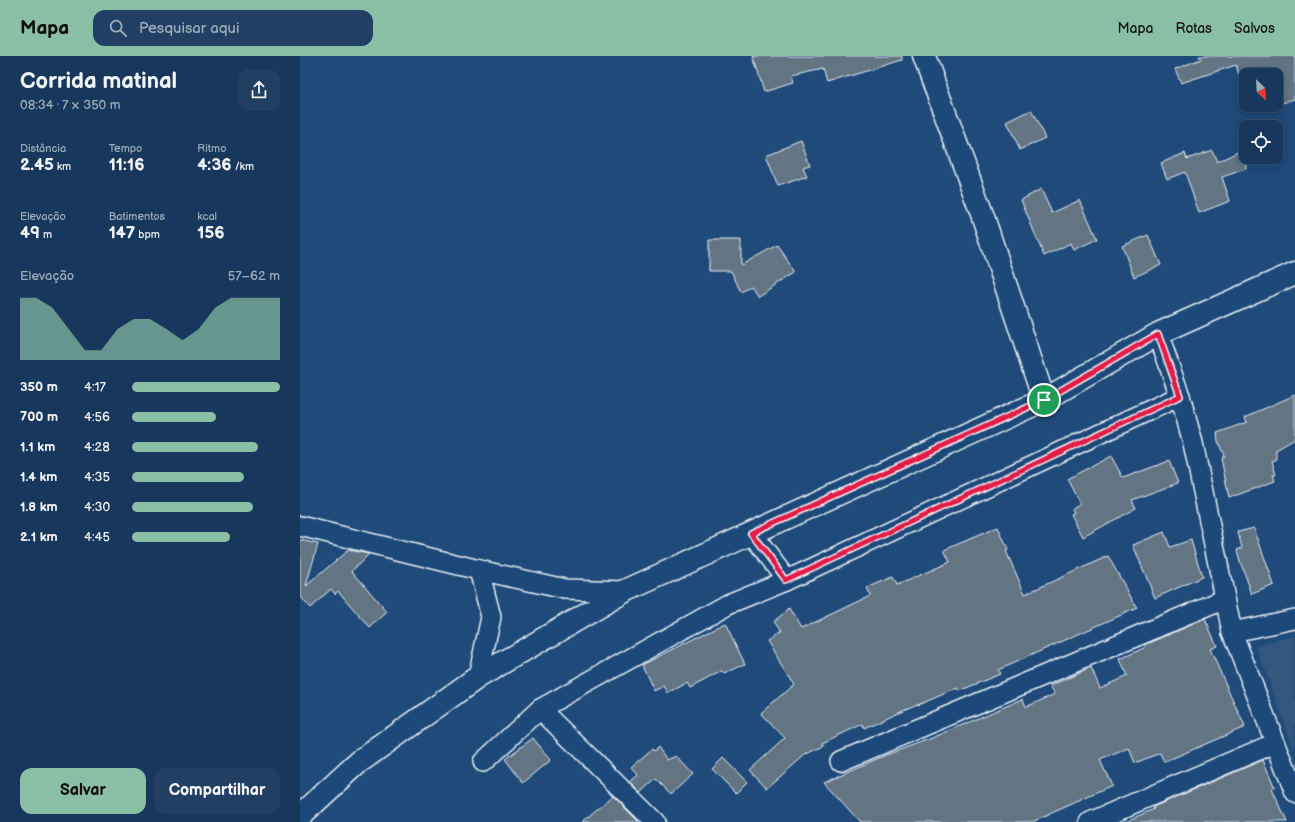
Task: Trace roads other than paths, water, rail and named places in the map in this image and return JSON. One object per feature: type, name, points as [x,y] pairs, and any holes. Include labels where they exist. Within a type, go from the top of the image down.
[{"type":"main road","points":[[924,56],[982,214],[1044,400]]},
{"type":"main road","points":[[300,816],[359,762],[478,677],[625,591],[1044,400],[1158,334],[1295,273]]},
{"type":"street","points":[[1158,334],[1180,396],[1193,443],[1232,632],[1295,793]]},
{"type":"street","points":[[483,762],[540,709],[728,604],[786,580],[1180,396]]},
{"type":"street","points":[[300,526],[479,570],[565,589],[625,591]]},
{"type":"street","points":[[751,533],[786,580]]},
{"type":"street","points":[[478,677],[491,617],[479,570]]},
{"type":"street","points":[[841,761],[1225,599]]},
{"type":"street","points":[[1232,632],[1295,619]]},
{"type":"street","points":[[540,709],[655,822]]},
{"type":"street","points":[[1090,822],[1276,743]]}]
